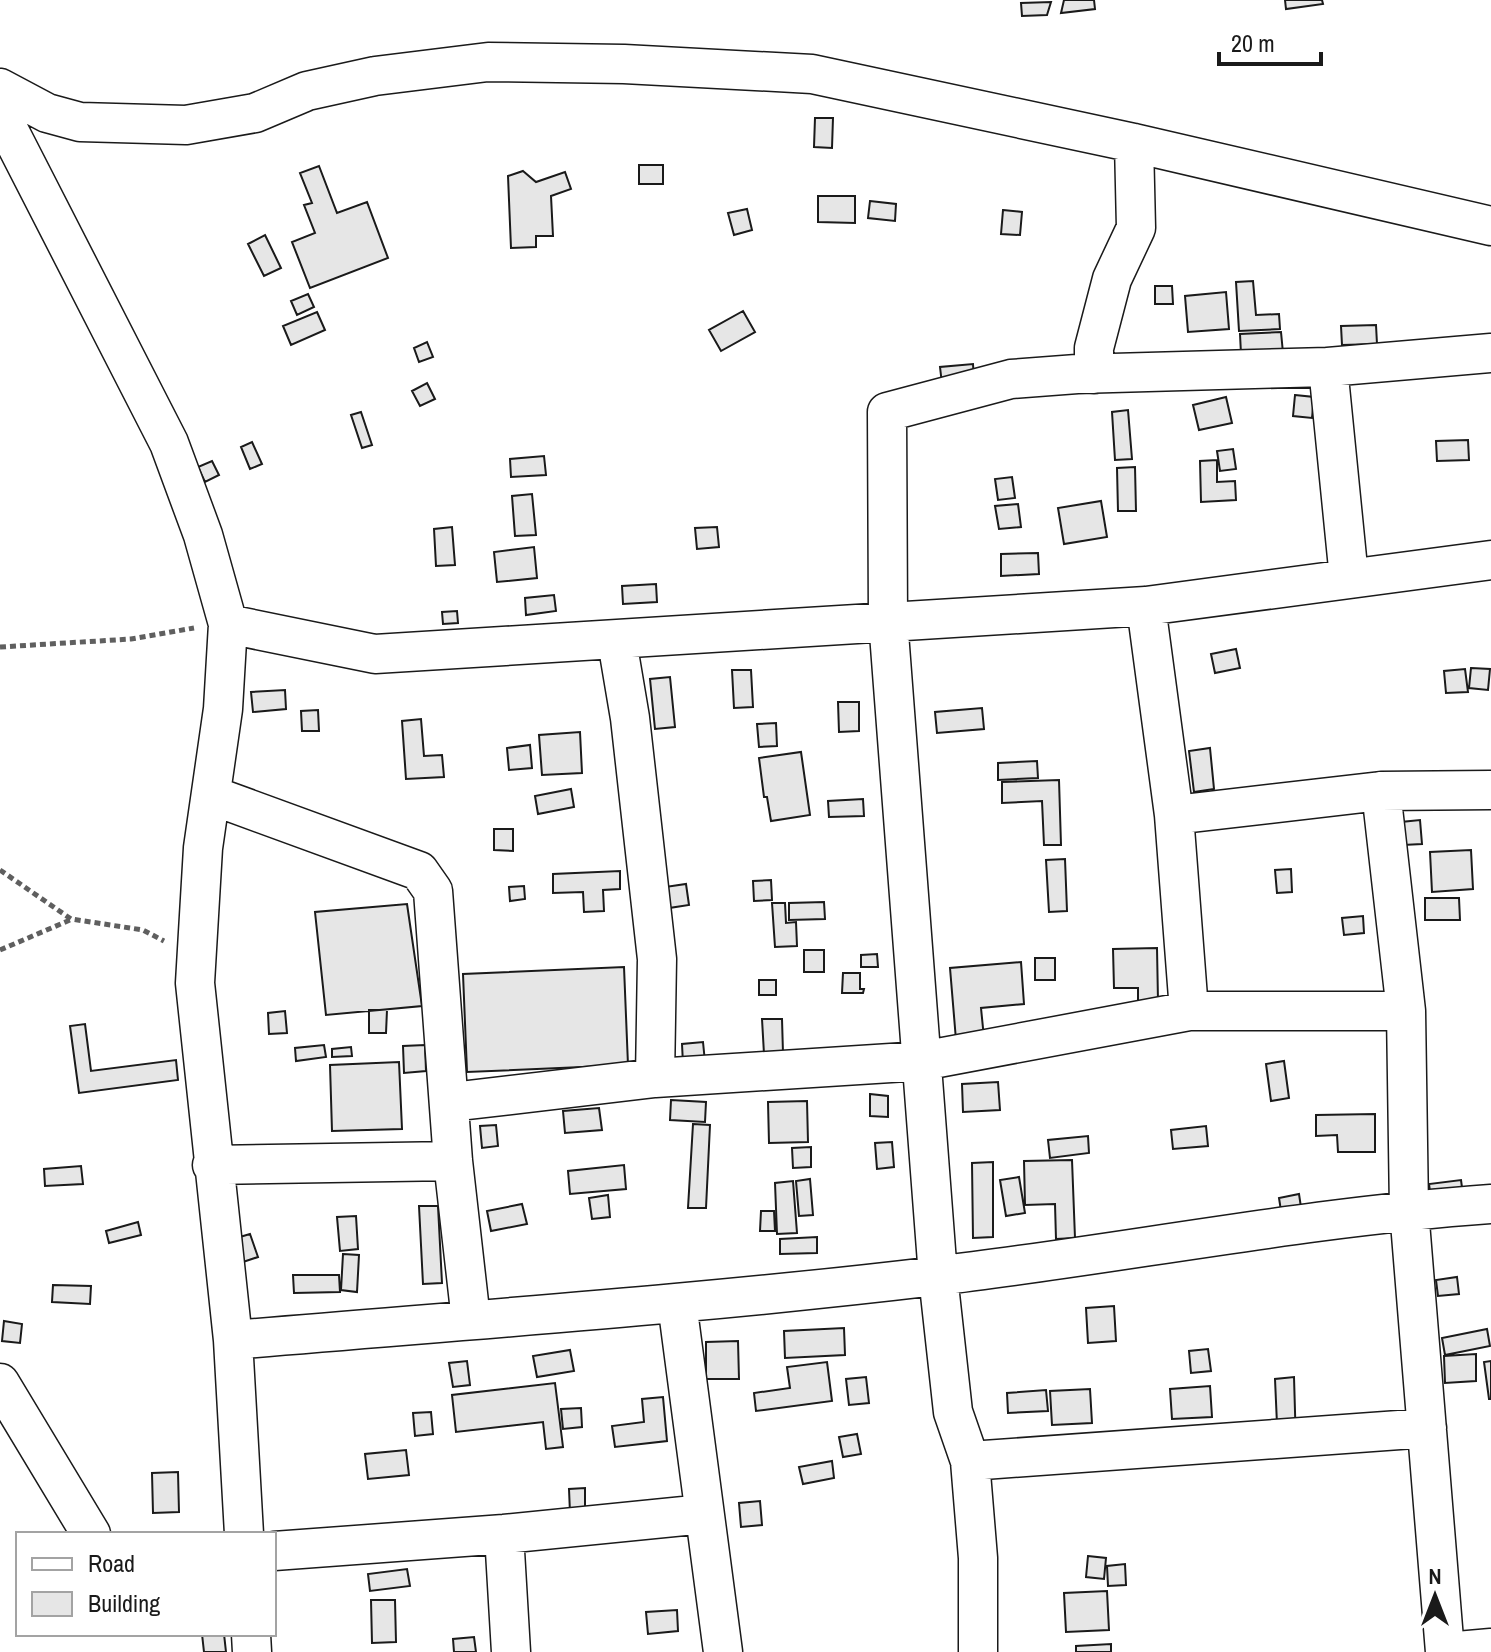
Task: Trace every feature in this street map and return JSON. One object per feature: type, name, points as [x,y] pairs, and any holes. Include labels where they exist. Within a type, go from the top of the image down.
[{"type":"street","points":[[0,88],[47,113],[80,122],[186,125],[255,113],[307,91],[375,76],[488,62],[624,64],[812,74],[1134,143],[1491,226]]},
{"type":"street","points":[[0,113],[169,443],[203,535],[228,624],[223,709],[203,848],[195,983],[233,1340],[244,1532]]},
{"type":"street","points":[[1094,374],[1094,348],[1112,279],[1136,228],[1134,143]]},
{"type":"street","points":[[978,1652],[978,1558],[970,1461],[953,1412],[938,1276],[888,620],[887,412],[1011,379],[1328,367],[1491,353]]},
{"type":"street","points":[[1328,367],[1349,578]]},
{"type":"street","points":[[228,624],[375,654],[1146,606],[1491,560]]},
{"type":"street","points":[[1146,606],[1174,815],[1189,1011]]},
{"type":"street","points":[[617,641],[630,718],[657,959],[655,1078]]},
{"type":"street","points":[[1174,815],[1381,791],[1491,790]]},
{"type":"street","points":[[1381,791],[1406,1011],[1409,1210],[1446,1652],[1491,1648]]},
{"type":"street","points":[[211,795],[419,871],[433,891],[453,1161],[471,1320]]},
{"type":"street","points":[[451,1102],[655,1078],[922,1061],[1189,1011],[1406,1011]]},
{"type":"street","points":[[212,1165],[453,1161]]},
{"type":"street","points":[[233,1340],[677,1303],[938,1276],[1409,1210],[1491,1204]]},
{"type":"street","points":[[677,1303],[723,1652]]},
{"type":"street","points":[[0,1383],[90,1532]]},
{"type":"street","points":[[970,1461],[1427,1428]]},
{"type":"street","points":[[276,1551],[504,1534],[704,1514]]},
{"type":"street","points":[[504,1534],[511,1652]]},
{"type":"path","points":[[0,647],[131,639],[228,624]]},
{"type":"path","points":[[0,870],[71,919],[143,930],[168,943],[195,983]]},
{"type":"path","points":[[0,950],[71,919]]},
{"type":"building","points":[[1064,0],[1094,0],[1095,9],[1061,13]]},
{"type":"building","points":[[1285,0],[1322,0],[1323,4],[1286,9]]},
{"type":"building","points":[[1051,2],[1047,15],[1022,16],[1021,3]]},
{"type":"building","points":[[815,118],[833,118],[832,148],[814,147]]},
{"type":"building","points":[[639,165],[663,165],[663,184],[639,184]]},
{"type":"building","points":[[319,166],[337,213],[367,202],[388,258],[310,288],[292,242],[315,233],[304,205],[312,203],[300,173]]},
{"type":"building","points":[[523,171],[536,182],[565,172],[571,189],[551,196],[553,236],[536,236],[536,247],[511,248],[508,176]]},
{"type":"building","points":[[818,196],[855,196],[855,223],[818,222]]},
{"type":"building","points":[[870,201],[896,204],[895,221],[868,218]]},
{"type":"building","points":[[747,209],[752,230],[734,235],[728,213]]},
{"type":"building","points":[[1003,210],[1022,212],[1020,235],[1001,234]]},
{"type":"building","points":[[265,235],[281,268],[264,276],[248,244]]},
{"type":"building","points":[[1253,281],[1256,315],[1279,314],[1280,329],[1239,331],[1236,282]]},
{"type":"building","points":[[1155,286],[1172,286],[1173,304],[1155,304]]},
{"type":"building","points":[[1226,292],[1229,329],[1188,332],[1185,296]]},
{"type":"building","points":[[308,294],[314,307],[297,315],[291,301]]},
{"type":"building","points":[[743,311],[755,332],[721,351],[709,330]]},
{"type":"building","points":[[317,312],[325,330],[291,345],[283,326]]},
{"type":"building","points":[[1376,325],[1377,344],[1342,345],[1341,326]]},
{"type":"building","points":[[1281,332],[1283,353],[1241,354],[1240,334]]},
{"type":"building","points":[[427,342],[433,357],[419,362],[414,348]]},
{"type":"building","points":[[973,364],[974,381],[942,384],[940,367]]},
{"type":"building","points":[[427,383],[435,399],[420,406],[412,391]]},
{"type":"building","points":[[1295,395],[1314,397],[1312,418],[1293,416]]},
{"type":"building","points":[[1226,397],[1232,423],[1199,430],[1193,405]]},
{"type":"building","points":[[1128,410],[1132,459],[1115,460],[1112,412]]},
{"type":"building","points":[[361,412],[372,445],[362,448],[351,415]]},
{"type":"building","points":[[1468,440],[1469,460],[1437,461],[1436,441]]},
{"type":"building","points":[[252,442],[262,464],[250,469],[241,447]]},
{"type":"building","points":[[1233,449],[1236,469],[1220,471],[1217,451]]},
{"type":"building","points":[[544,456],[546,475],[511,477],[510,459]]},
{"type":"building","points":[[1217,460],[1217,482],[1235,481],[1236,500],[1201,502],[1200,461]]},
{"type":"building","points":[[212,461],[219,475],[205,482],[198,467]]},
{"type":"building","points":[[1135,467],[1136,511],[1118,511],[1117,468]]},
{"type":"building","points":[[1012,477],[1015,498],[998,500],[995,479]]},
{"type":"building","points":[[532,494],[536,535],[515,536],[512,496]]},
{"type":"building","points":[[1101,501],[1107,537],[1064,544],[1058,508]]},
{"type":"building","points":[[1018,504],[1021,527],[999,529],[995,506]]},
{"type":"building","points":[[452,527],[455,565],[436,566],[434,529]]},
{"type":"building","points":[[717,527],[719,547],[697,549],[695,528]]},
{"type":"building","points":[[534,547],[537,578],[497,582],[494,552]]},
{"type":"building","points":[[1038,553],[1039,574],[1001,576],[1001,554]]},
{"type":"building","points":[[656,584],[657,602],[623,604],[622,586]]},
{"type":"building","points":[[554,595],[556,611],[526,615],[525,598]]},
{"type":"building","points":[[457,611],[458,623],[443,624],[442,612]]},
{"type":"building","points":[[1236,649],[1240,668],[1215,673],[1211,654]]},
{"type":"building","points":[[1471,668],[1490,669],[1488,690],[1469,688]]},
{"type":"building","points":[[1465,669],[1468,692],[1446,693],[1444,671]]},
{"type":"building","points":[[732,670],[751,670],[753,707],[734,708]]},
{"type":"building","points":[[670,677],[675,727],[655,729],[650,679]]},
{"type":"building","points":[[285,690],[286,709],[253,712],[251,692]]},
{"type":"building","points":[[838,702],[859,702],[859,731],[839,732]]},
{"type":"building","points":[[982,708],[984,729],[937,733],[935,712]]},
{"type":"building","points":[[318,710],[319,731],[302,731],[301,711]]},
{"type":"building","points":[[421,719],[424,756],[442,755],[444,777],[406,779],[402,721]]},
{"type":"building","points":[[776,723],[777,746],[759,747],[757,724]]},
{"type":"building","points":[[580,732],[582,773],[542,775],[539,735]]},
{"type":"building","points":[[530,745],[532,768],[509,770],[507,748]]},
{"type":"building","points":[[1210,748],[1214,789],[1194,792],[1189,751]]},
{"type":"building","points":[[801,752],[810,815],[771,821],[759,758]]},
{"type":"building","points":[[1037,761],[1038,778],[998,780],[998,763]]},
{"type":"building","points":[[1059,780],[1061,845],[1044,845],[1042,801],[1002,803],[1002,782]]},
{"type":"building","points":[[571,789],[574,807],[538,814],[535,796]]},
{"type":"building","points":[[863,799],[864,816],[829,817],[828,801]]},
{"type":"building","points":[[1420,820],[1422,844],[1403,845],[1401,822]]},
{"type":"building","points":[[494,829],[513,829],[513,851],[494,850]]},
{"type":"building","points":[[1471,850],[1473,889],[1432,892],[1430,852]]},
{"type":"building","points":[[1065,859],[1067,911],[1049,912],[1046,860]]},
{"type":"building","points":[[1291,869],[1292,892],[1277,893],[1275,870]]},
{"type":"building","points":[[620,871],[620,889],[603,890],[604,911],[584,912],[583,892],[553,893],[553,874]]},
{"type":"building","points":[[771,880],[772,900],[754,901],[753,881]]},
{"type":"building","points":[[686,884],[689,905],[669,908],[665,887]]},
{"type":"building","points":[[524,886],[525,899],[510,901],[509,887]]},
{"type":"building","points":[[1425,898],[1459,898],[1460,920],[1425,920]]},
{"type":"building","points":[[824,902],[825,919],[789,920],[789,903]]},
{"type":"building","points":[[772,903],[785,903],[786,923],[796,922],[797,946],[775,947]]},
{"type":"building","points":[[407,904],[422,1006],[326,1015],[315,912]]},
{"type":"building","points":[[1363,916],[1364,933],[1344,935],[1342,918]]},
{"type":"building","points":[[1157,948],[1158,1001],[1138,1002],[1138,988],[1114,988],[1113,949]]},
{"type":"building","points":[[804,950],[824,950],[824,972],[804,972]]},
{"type":"building","points":[[877,954],[878,967],[861,967],[861,955]]},
{"type":"building","points":[[1035,958],[1055,958],[1055,980],[1035,980]]},
{"type":"building","points":[[1021,962],[1024,1004],[981,1008],[984,1038],[956,1040],[950,968]]},
{"type":"building","points":[[624,967],[628,1065],[467,1072],[463,974]]},
{"type":"building","points":[[843,973],[860,973],[863,993],[842,993]]},
{"type":"building","points":[[759,980],[776,980],[776,995],[759,995]]},
{"type":"building","points":[[369,1010],[387,1010],[386,1033],[369,1033]]},
{"type":"building","points":[[285,1011],[287,1033],[269,1034],[268,1013]]},
{"type":"building","points":[[762,1019],[782,1019],[783,1053],[764,1054]]},
{"type":"building","points":[[85,1024],[91,1071],[176,1060],[178,1080],[79,1093],[70,1026]]},
{"type":"building","points":[[703,1042],[705,1062],[683,1064],[682,1044]]},
{"type":"building","points":[[324,1045],[326,1057],[296,1061],[295,1048]]},
{"type":"building","points":[[425,1045],[426,1071],[404,1073],[403,1046]]},
{"type":"building","points":[[351,1047],[352,1056],[332,1057],[332,1049]]},
{"type":"building","points":[[1284,1061],[1289,1098],[1271,1101],[1266,1064]]},
{"type":"building","points":[[399,1062],[402,1129],[332,1131],[330,1065]]},
{"type":"building","points":[[998,1082],[1000,1110],[963,1112],[962,1084]]},
{"type":"building","points":[[870,1094],[888,1096],[888,1117],[870,1116]]},
{"type":"building","points":[[671,1100],[706,1102],[705,1122],[670,1120]]},
{"type":"building","points":[[807,1101],[808,1142],[769,1143],[768,1102]]},
{"type":"building","points":[[599,1108],[602,1130],[565,1133],[563,1111]]},
{"type":"building","points":[[1375,1114],[1375,1152],[1338,1152],[1337,1135],[1316,1136],[1316,1115]]},
{"type":"building","points":[[693,1124],[710,1125],[706,1208],[688,1208]]},
{"type":"building","points":[[496,1125],[498,1146],[482,1148],[480,1126]]},
{"type":"building","points":[[1206,1126],[1208,1146],[1173,1149],[1171,1130]]},
{"type":"building","points":[[1088,1136],[1089,1153],[1050,1158],[1048,1140]]},
{"type":"building","points":[[892,1142],[894,1167],[877,1169],[875,1143]]},
{"type":"building","points":[[811,1147],[811,1167],[793,1168],[792,1148]]},
{"type":"building","points":[[1072,1160],[1075,1238],[1056,1239],[1055,1204],[1025,1205],[1024,1161]]},
{"type":"building","points":[[993,1162],[993,1237],[973,1238],[972,1163]]},
{"type":"building","points":[[624,1165],[626,1189],[570,1194],[568,1171]]},
{"type":"building","points":[[81,1166],[83,1184],[45,1186],[44,1169]]},
{"type":"building","points":[[1019,1177],[1025,1213],[1006,1216],[1000,1180]]},
{"type":"building","points":[[810,1179],[813,1215],[799,1216],[796,1181]]},
{"type":"building","points":[[1461,1180],[1463,1195],[1431,1199],[1429,1184]]},
{"type":"building","points":[[793,1181],[797,1233],[777,1234],[775,1183]]},
{"type":"building","points":[[1299,1194],[1302,1214],[1282,1217],[1279,1198]]},
{"type":"building","points":[[608,1195],[610,1217],[592,1219],[589,1198]]},
{"type":"building","points":[[522,1204],[527,1224],[491,1231],[487,1211]]},
{"type":"building","points":[[419,1206],[438,1206],[442,1283],[423,1284]]},
{"type":"building","points":[[761,1211],[774,1211],[775,1231],[760,1231]]},
{"type":"building","points":[[356,1216],[358,1249],[340,1251],[337,1217]]},
{"type":"building","points":[[138,1222],[141,1235],[109,1243],[106,1231]]},
{"type":"building","points":[[250,1234],[258,1257],[240,1263],[233,1239]]},
{"type":"building","points":[[817,1237],[817,1253],[780,1254],[780,1239]]},
{"type":"building","points":[[343,1254],[359,1255],[357,1292],[341,1290]]},
{"type":"building","points":[[293,1275],[339,1275],[340,1292],[294,1293]]},
{"type":"building","points":[[1457,1277],[1459,1294],[1438,1296],[1436,1280]]},
{"type":"building","points":[[53,1285],[91,1286],[90,1304],[52,1302]]},
{"type":"building","points":[[1114,1306],[1116,1341],[1088,1343],[1086,1308]]},
{"type":"building","points":[[4,1321],[22,1324],[20,1343],[2,1341]]},
{"type":"building","points":[[844,1328],[845,1355],[785,1358],[784,1331]]},
{"type":"building","points":[[1487,1329],[1490,1346],[1445,1355],[1442,1338]]},
{"type":"building","points":[[738,1341],[739,1379],[706,1379],[706,1342]]},
{"type":"building","points":[[1208,1349],[1211,1371],[1191,1373],[1189,1351]]},
{"type":"building","points":[[570,1350],[574,1371],[537,1377],[533,1356]]},
{"type":"building","points":[[1476,1354],[1476,1381],[1445,1383],[1444,1356]]},
{"type":"building","points":[[467,1361],[470,1385],[453,1387],[449,1363]]},
{"type":"building","points":[[1491,1361],[1491,1399],[1489,1399],[1484,1362]]},
{"type":"building","points":[[827,1362],[832,1401],[756,1411],[754,1393],[790,1388],[787,1367]]},
{"type":"building","points":[[866,1377],[869,1403],[849,1405],[846,1379]]},
{"type":"building","points":[[1294,1377],[1296,1446],[1278,1447],[1275,1379]]},
{"type":"building","points":[[555,1383],[563,1447],[546,1449],[543,1422],[456,1432],[452,1395]]},
{"type":"building","points":[[1210,1386],[1212,1417],[1172,1419],[1170,1389]]},
{"type":"building","points":[[1090,1389],[1092,1423],[1052,1425],[1050,1391]]},
{"type":"building","points":[[1046,1390],[1048,1411],[1008,1413],[1007,1393]]},
{"type":"building","points":[[663,1397],[667,1441],[615,1447],[612,1426],[644,1422],[642,1399]]},
{"type":"building","points":[[581,1408],[582,1427],[563,1429],[561,1409]]},
{"type":"building","points":[[431,1412],[433,1434],[415,1436],[413,1413]]},
{"type":"building","points":[[857,1434],[861,1454],[843,1457],[839,1437]]},
{"type":"building","points":[[406,1450],[409,1475],[368,1479],[365,1454]]},
{"type":"building","points":[[832,1461],[834,1478],[803,1484],[799,1467]]},
{"type":"building","points":[[178,1472],[179,1512],[153,1513],[152,1473]]},
{"type":"building","points":[[585,1488],[585,1513],[570,1513],[569,1489]]},
{"type":"building","points":[[760,1501],[762,1525],[741,1527],[739,1503]]},
{"type":"building","points":[[1088,1556],[1106,1558],[1104,1579],[1086,1577]]},
{"type":"building","points":[[1125,1564],[1126,1585],[1108,1586],[1107,1566]]},
{"type":"building","points":[[407,1569],[410,1586],[370,1591],[368,1574]]},
{"type":"building","points":[[1107,1591],[1109,1630],[1066,1632],[1064,1593]]},
{"type":"building","points":[[371,1600],[395,1600],[396,1642],[372,1643]]},
{"type":"building","points":[[677,1610],[678,1631],[648,1634],[646,1612]]},
{"type":"building","points":[[202,1636],[224,1636],[226,1652],[204,1652]]},
{"type":"building","points":[[474,1637],[476,1652],[454,1652],[453,1639]]},
{"type":"building","points":[[1111,1644],[1111,1652],[1076,1652],[1076,1646]]}]
